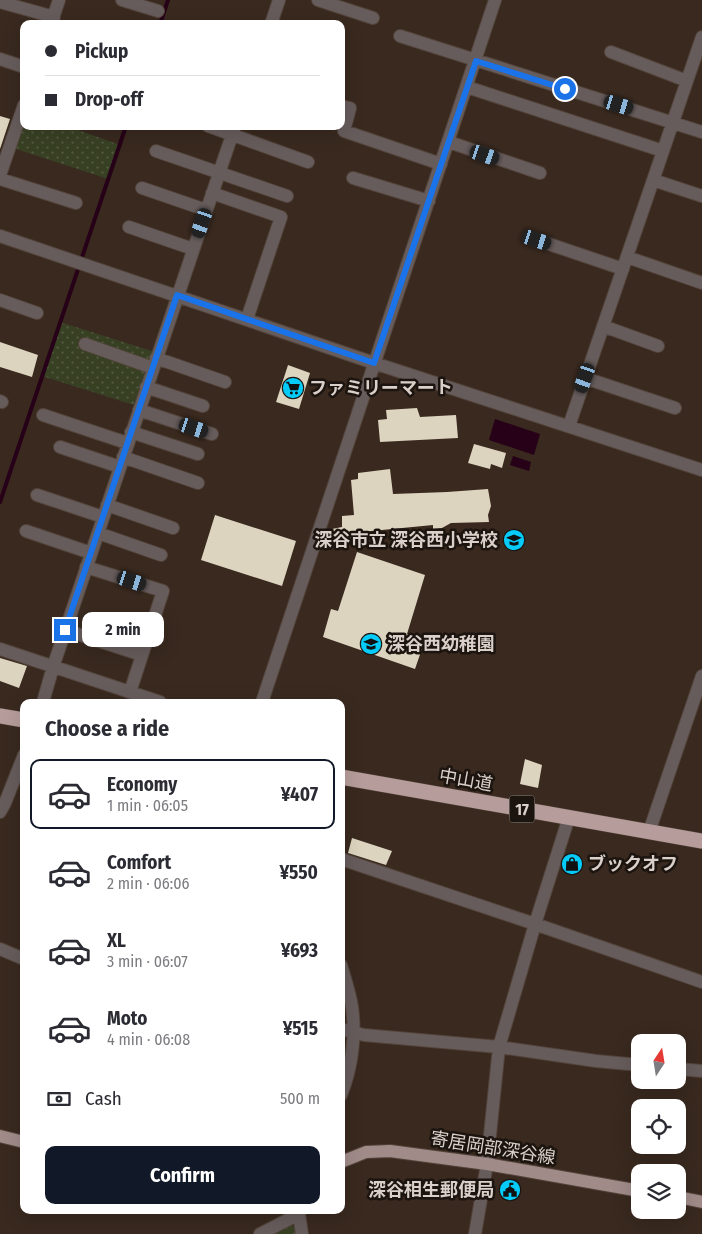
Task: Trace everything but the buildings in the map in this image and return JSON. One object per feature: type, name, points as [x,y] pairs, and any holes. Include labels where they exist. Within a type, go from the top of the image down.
[{"type":"highway","points":[[0,716],[20,719]]},
{"type":"highway","name":"中山道","points":[[345,780],[702,840]]},
{"type":"main road","points":[[0,1136],[20,1141]]},
{"type":"main road","name":"寄居岡部深谷線","points":[[345,1160],[366,1152],[390,1150],[487,1164],[631,1189]]},
{"type":"main road","points":[[686,1199],[702,1202]]},
{"type":"street","points":[[0,2],[52,20],[59,0]]},
{"type":"street","points":[[122,0],[158,11]]},
{"type":"street","points":[[272,20],[279,0]]},
{"type":"street","points":[[318,0],[373,18]]},
{"type":"street","points":[[263,699],[495,0]]},
{"type":"street","points":[[400,36],[702,132]]},
{"type":"street","points":[[569,426],[702,37]]},
{"type":"street","points":[[611,52],[687,81]]},
{"type":"street","points":[[0,60],[20,66]]},
{"type":"street","points":[[467,87],[663,151]]},
{"type":"street","points":[[345,107],[350,108],[345,127]]},
{"type":"street","points":[[20,117],[0,177],[76,203]]},
{"type":"street","points":[[44,699],[154,363],[234,130],[308,162]]},
{"type":"street","points":[[344,130],[441,164]]},
{"type":"street","points":[[449,142],[540,173]]},
{"type":"street","points":[[156,151],[288,196]]},
{"type":"street","points":[[353,178],[429,201]]},
{"type":"street","points":[[653,180],[702,196]]},
{"type":"street","points":[[142,188],[206,210]]},
{"type":"street","points":[[212,193],[281,217],[247,319]]},
{"type":"street","points":[[129,227],[193,249]]},
{"type":"street","points":[[0,236],[374,363],[702,470]]},
{"type":"street","points":[[537,240],[702,283]]},
{"type":"street","points":[[0,300],[37,313]]},
{"type":"street","points":[[603,326],[658,346]]},
{"type":"street","points":[[85,344],[224,382]]},
{"type":"street","points":[[585,378],[675,408]]},
{"type":"street","points":[[146,387],[203,406]]},
{"type":"street","points":[[139,410],[212,434]]},
{"type":"street","points":[[43,415],[198,454]]},
{"type":"street","points":[[60,447],[198,483]]},
{"type":"street","points":[[38,495],[173,528]]},
{"type":"street","points":[[26,532],[91,552]]},
{"type":"street","points":[[98,533],[161,555]]},
{"type":"street","points":[[86,567],[163,591],[130,692]]},
{"type":"street","points":[[65,630],[142,656]]},
{"type":"street","points":[[0,649],[151,699]]},
{"type":"street","points":[[649,832],[698,703],[702,676]]},
{"type":"street","points":[[0,812],[20,766]]},
{"type":"street","points":[[475,1234],[487,1164],[499,1047],[569,817]]},
{"type":"street","points":[[345,860],[702,982]]},
{"type":"street","points":[[0,949],[20,957]]},
{"type":"street","points":[[345,980],[352,1006],[347,1030],[353,1043],[345,1086]]},
{"type":"street","points":[[347,1030],[364,1035],[499,1047],[631,1064]]},
{"type":"street","points":[[686,1070],[702,1071]]},
{"type":"street","points":[[260,1234],[296,1214]]},
{"type":"street","points":[[300,1214],[302,1234]]},
{"type":"green space","points":[[20,121],[20,130],[78,130],[120,145],[108,179],[10,147]]},
{"type":"green space","points":[[60,322],[158,353],[140,407],[42,376]]},
{"type":"green space","points":[[290,1225],[299,1228],[298,1234],[271,1234]]},
{"type":"shaded area","points":[[495,419],[540,434],[534,455],[489,440]]},
{"type":"shaded area","points":[[513,456],[531,462],[529,471],[510,465]]},
{"type":"waterway","points":[[161,20],[168,0]]},
{"type":"waterway","points":[[0,502],[125,130]]},
{"type":"place","name":"ファミリーマート","points":[[293,388]]},
{"type":"place","name":"深谷市立 深谷西小学校","points":[[514,540]]},
{"type":"place","name":"深谷西幼稚園","points":[[371,644]]},
{"type":"place","name":"ブックオフ","points":[[572,864]]},
{"type":"place","name":"深谷相生郵便局","points":[[510,1190]]},
{"type":"route","points":[[65,630],[177,295],[374,363],[476,61],[565,89]]}]
